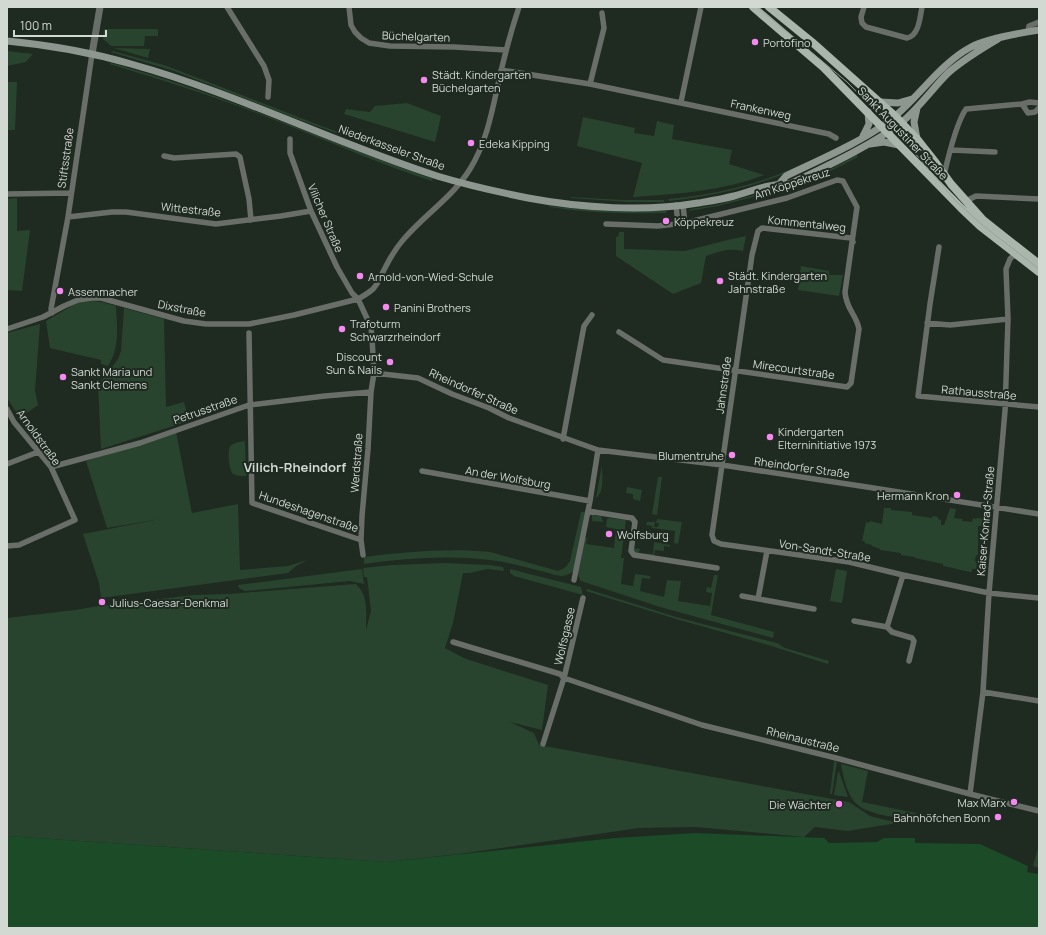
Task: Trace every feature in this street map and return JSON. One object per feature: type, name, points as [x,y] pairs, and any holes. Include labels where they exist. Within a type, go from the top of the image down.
[{"type":"main road","name":"Sankt Augustiner Straße","points":[[753,7],[823,67],[980,226],[1039,272]]},
{"type":"main road","name":"Sankt Augustiner Straße","points":[[769,7],[812,42],[895,116],[917,140],[944,175],[983,220],[1039,264]]},
{"type":"main road","points":[[884,129],[895,116],[950,62],[971,47],[998,39],[1039,30]]},
{"type":"main road","points":[[884,129],[901,122],[948,74],[965,60],[998,39]]},
{"type":"main road","name":"Niederkasseler Straße","points":[[7,41],[55,46],[130,63],[166,74],[240,101],[370,152],[460,182],[528,198],[560,202],[612,207],[680,205],[731,197],[780,184],[790,184],[864,146],[884,129]]},
{"type":"main road","points":[[880,102],[898,103],[914,98]]},
{"type":"main road","points":[[917,140],[914,122],[918,106]]},
{"type":"main road","points":[[862,138],[869,124],[868,112]]},
{"type":"main road","name":"Niederkasseler Straße","points":[[780,184],[786,176],[845,148],[862,138],[884,129]]},
{"type":"main road","points":[[864,146],[880,142],[899,145]]},
{"type":"street","name":"Stiftsstraße","points":[[52,313],[51,308],[68,217],[100,7]]},
{"type":"street","points":[[227,7],[264,66],[269,80],[268,97]]},
{"type":"street","name":"Büchelgarten","points":[[349,7],[353,29],[361,38],[369,43],[383,45],[506,50]]},
{"type":"street","points":[[358,299],[374,288],[389,260],[403,240],[452,192],[469,171],[477,157],[484,140],[506,50],[520,7]]},
{"type":"street","points":[[681,102],[702,7]]},
{"type":"street","points":[[864,7],[861,17],[862,22],[866,27],[909,38],[915,34],[922,7]]},
{"type":"street","points":[[590,84],[604,28],[602,13]]},
{"type":"street","points":[[1028,32],[1029,26],[1039,22]]},
{"type":"street","name":"Frankenweg","points":[[501,70],[590,84],[681,102],[829,134],[836,138]]},
{"type":"street","points":[[944,175],[963,114],[966,110],[1030,102],[1039,103]]},
{"type":"street","points":[[1022,104],[1028,113],[1035,112],[1039,108]]},
{"type":"street","name":"Vilicher Straße","points":[[290,139],[290,153],[311,211],[337,267],[358,299],[370,327],[374,373]]},
{"type":"street","points":[[951,150],[995,152]]},
{"type":"street","points":[[164,156],[174,158],[236,154],[240,157],[249,199],[251,220]]},
{"type":"street","name":"Am Köppekreuz","points":[[606,224],[658,226],[682,224],[787,198],[834,180],[840,180],[843,181],[857,207],[853,242]]},
{"type":"street","points":[[7,194],[71,193]]},
{"type":"street","points":[[966,201],[976,196],[1039,199]]},
{"type":"street","name":"Wittestraße","points":[[70,200],[74,212],[92,216]]},
{"type":"street","points":[[680,205],[682,224]]},
{"type":"street","name":"Wittestraße","points":[[68,217],[92,216],[112,212],[126,212],[216,224],[311,211]]},
{"type":"street","name":"Kommentalweg","points":[[758,231],[762,228],[834,235],[851,238],[853,242]]},
{"type":"street","name":"Jahnstraße","points":[[714,542],[712,535],[735,371],[752,255],[758,231]]},
{"type":"street","name":"Mirecourtstraße","points":[[619,332],[663,360],[846,387],[852,383],[859,328],[858,322],[848,307],[845,290],[853,242]]},
{"type":"street","points":[[939,247],[927,323],[950,325],[1008,319]]},
{"type":"street","name":"Kaiser-Konrad-Straße","points":[[970,794],[982,692],[988,593],[1005,404],[1008,319],[1006,269],[1010,259],[1013,256],[1019,256]]},
{"type":"street","name":"Dixstraße","points":[[7,329],[31,322],[78,300],[92,298],[101,298],[184,321],[206,324],[248,324],[294,315],[358,299]]},
{"type":"street","points":[[563,439],[584,326],[592,315]]},
{"type":"street","name":"Rathausstraße","points":[[927,323],[918,396],[1039,407]]},
{"type":"street","name":"Hundeshagenstraße","points":[[249,333],[249,405],[252,503],[361,540]]},
{"type":"street","name":"Werdstraße","points":[[363,555],[361,540],[371,392],[374,373]]},
{"type":"street","name":"Rheindorfer Straße","points":[[374,373],[418,378],[509,418],[563,439],[598,450],[722,465],[1039,514]]},
{"type":"street","name":"Petrusstraße","points":[[51,467],[140,443],[249,405],[331,395],[371,392]]},
{"type":"street","name":"Arnoldstraße","points":[[7,409],[14,422],[51,467],[75,520],[19,545],[7,546]]},
{"type":"street","points":[[574,580],[590,501],[598,450]]},
{"type":"street","points":[[7,464],[38,452]]},
{"type":"street","name":"An der Wolfsburg","points":[[422,472],[590,501]]},
{"type":"street","points":[[588,511],[632,518],[635,522],[631,551],[634,555],[717,568]]},
{"type":"street","name":"Von-Sandt-Straße","points":[[714,542],[849,562],[988,593],[1039,598]]},
{"type":"street","name":"Von-Sandt-Straße","points":[[758,599],[767,551]]},
{"type":"street","points":[[888,627],[902,575]]},
{"type":"street","points":[[742,596],[814,609]]},
{"type":"street","name":"Wolfsgasse","points":[[564,678],[583,598]]},
{"type":"street","points":[[854,621],[888,627],[892,632],[912,638],[914,641],[909,661]]},
{"type":"street","name":"Rheinaustraße","points":[[453,642],[560,674],[564,678],[702,725],[1039,811]]},
{"type":"street","points":[[543,744],[564,678]]},
{"type":"street","points":[[982,692],[1039,701]]},
{"type":"shaded area","points":[[104,29],[158,29],[158,36],[145,36],[144,46],[111,46],[103,39]]},
{"type":"shaded area","points":[[114,48],[116,48],[150,49],[148,58]]},
{"type":"shaded area","points":[[7,51],[33,54],[26,62],[7,66]]},
{"type":"shaded area","points":[[113,51],[167,66],[324,127],[437,167],[436,168],[308,123],[174,71],[111,52]]},
{"type":"shaded area","points":[[111,63],[152,75],[233,103],[433,179],[432,181],[395,168],[265,116],[176,85],[109,64]]},
{"type":"shaded area","points":[[7,82],[17,82],[15,130],[7,130]]},
{"type":"shaded area","points":[[407,103],[441,116],[435,142],[344,114],[346,109],[370,112],[375,106]]},
{"type":"shaded area","points":[[583,117],[635,128],[634,133],[654,136],[657,121],[674,125],[672,139],[732,150],[729,164],[764,175],[732,185],[700,191],[633,197],[642,163],[577,146]]},
{"type":"shaded area","points":[[857,155],[858,157],[823,175],[792,187],[718,206],[688,211],[691,209],[716,205],[791,185],[833,168]]},
{"type":"shaded area","points":[[807,163],[757,184],[687,199],[669,201],[668,199],[740,187],[769,178]]},
{"type":"shaded area","points":[[571,197],[624,200],[664,200],[664,202],[628,202]]},
{"type":"shaded area","points":[[17,198],[17,231],[30,230],[22,291],[7,290],[7,199]]},
{"type":"shaded area","points":[[548,206],[590,210],[666,211],[666,213],[592,212]]},
{"type":"shaded area","points":[[619,232],[624,232],[624,249],[685,251],[746,236],[743,251],[724,250],[706,256],[701,283],[673,294],[616,256],[616,237],[618,237]]},
{"type":"shaded area","points":[[801,266],[829,271],[829,275],[843,275],[839,296],[798,290]]},
{"type":"shaded area","points":[[92,301],[116,306],[116,345],[112,359],[108,366],[101,364],[101,360],[50,348],[46,321],[77,303]]},
{"type":"shaded area","points":[[124,308],[164,319],[166,407],[184,402],[189,421],[101,449],[98,385],[118,359],[121,351]]},
{"type":"shaded area","points":[[40,324],[35,391],[38,405],[20,418],[7,398],[7,333]]},
{"type":"shaded area","points":[[176,432],[192,513],[238,504],[240,570],[288,566],[307,560],[296,566],[288,573],[101,598],[99,583],[83,534],[160,519],[107,528],[86,461]]},
{"type":"shaded area","points":[[245,441],[246,476],[241,476],[233,474],[230,469],[229,449],[237,442]]},
{"type":"shaded area","points":[[602,465],[602,487],[596,498]]},
{"type":"shaded area","points":[[658,477],[662,477],[657,515],[652,514]]},
{"type":"shaded area","points":[[627,487],[642,490],[640,501],[633,499],[633,494],[626,493]]},
{"type":"shaded area","points":[[884,508],[912,512],[912,515],[932,518],[933,516],[938,517],[938,519],[941,520],[941,525],[944,525],[950,508],[956,509],[954,518],[962,519],[962,521],[972,522],[973,518],[988,519],[987,526],[978,526],[978,555],[976,555],[975,561],[977,562],[976,569],[972,569],[972,572],[964,571],[943,566],[943,564],[901,555],[901,553],[880,550],[872,545],[864,543],[865,541],[862,541],[866,522],[869,523],[870,521],[882,524]]},
{"type":"shaded area","points":[[581,512],[585,512],[575,569],[564,576],[508,563],[475,558],[427,558],[364,564],[364,557],[427,551],[458,550],[490,552],[558,571],[566,567],[570,561]]},
{"type":"shaded area","points":[[592,515],[601,516],[603,522],[592,521]]},
{"type":"shaded area","points":[[607,519],[626,520],[621,558],[624,558],[621,584],[633,586],[635,574],[650,576],[650,579],[642,578],[640,591],[664,597],[667,580],[681,581],[678,601],[710,606],[712,593],[706,592],[707,587],[711,588],[714,575],[718,575],[711,615],[774,632],[773,638],[660,607],[581,581],[579,578],[578,567],[584,538],[587,538],[586,544],[614,548],[616,529],[606,527]]},
{"type":"shaded area","points":[[657,519],[682,522],[678,544],[674,543],[675,531],[652,528],[652,526],[646,525],[647,522],[655,522],[654,527],[658,527],[659,523],[656,523]]},
{"type":"shaded area","points":[[654,542],[670,545],[670,547],[664,546],[664,551],[655,550],[654,556],[637,554],[634,551],[634,548],[640,549],[639,553],[653,554]]},
{"type":"shaded area","points":[[444,563],[503,567],[504,571],[487,569],[463,573],[453,623],[445,648],[466,659],[548,685],[542,730],[510,722],[534,733],[539,745],[849,802],[870,816],[898,823],[847,831],[815,827],[804,837],[696,827],[639,828],[459,854],[386,862],[7,836],[7,618],[194,595],[229,594],[356,584],[365,600],[366,630],[371,611],[367,577],[364,577],[363,568],[392,565]]},
{"type":"shaded area","points":[[362,569],[364,584],[350,581],[245,591],[239,588],[238,585]]},
{"type":"shaded area","points":[[510,569],[581,587],[583,595],[514,576],[510,573]]},
{"type":"shaded area","points":[[836,569],[847,571],[842,603],[830,601]]},
{"type":"shaded area","points":[[587,589],[676,617],[777,643],[785,648],[829,661],[828,664],[765,644],[676,619],[586,591]]},
{"type":"shaded area","points":[[834,761],[837,762],[832,794],[830,794]]},
{"type":"shaded area","points":[[841,764],[868,771],[862,802],[916,813],[914,819],[881,815],[864,809],[858,805],[848,792]]},
{"type":"shaded area","points":[[839,772],[848,797],[834,795]]},
{"type":"shaded area","points":[[695,833],[824,838],[829,843],[877,842],[884,838],[915,838],[915,843],[980,844],[1028,866],[1027,872],[1039,874],[1039,928],[7,928],[7,836],[386,862],[615,838]]},
{"type":"shaded area","points":[[1039,845],[1039,868],[1033,866]]},
{"type":"tram line","points":[[757,7],[847,82],[902,138],[955,200],[981,224],[1039,269]]},
{"type":"place","name":"Portofino","points":[[755,42]]},
{"type":"place","name":"Städt. Kindergarten Büchelgarten","points":[[424,80]]},
{"type":"place","name":"Edeka Kipping","points":[[471,143]]},
{"type":"place","name":"Köppekreuz","points":[[666,221]]},
{"type":"place","name":"Arnold-von-Wied-Schule","points":[[360,276]]},
{"type":"place","name":"Städt. Kindergarten Jahnstraße","points":[[720,281]]},
{"type":"place","name":"Assenmacher","points":[[60,291]]},
{"type":"place","name":"Panini Brothers","points":[[386,307]]},
{"type":"place","name":"Trafoturm Schwarzrheindorf","points":[[342,329]]},
{"type":"place","name":"Discount Sun & Nails","points":[[390,362]]},
{"type":"place","name":"Sankt Maria und Sankt Clemens","points":[[63,377]]},
{"type":"place","name":"Kindergarten Elterninitiative 1973","points":[[770,437]]},
{"type":"place","name":"Blumentruhe","points":[[732,455]]},
{"type":"place","name":"Hermann Kron","points":[[957,495]]},
{"type":"place","name":"Wolfsburg","points":[[609,534]]},
{"type":"place","name":"Julius-Caesar-Denkmal","points":[[102,602]]},
{"type":"place","name":"Max Marx","points":[[1014,802]]},
{"type":"place","name":"Die Wächter","points":[[839,804]]},
{"type":"place","name":"Bahnhöfchen Bonn","points":[[998,817]]},
{"type":"district","name":"Vilich-Rheindorf","points":[[295,467]]}]
